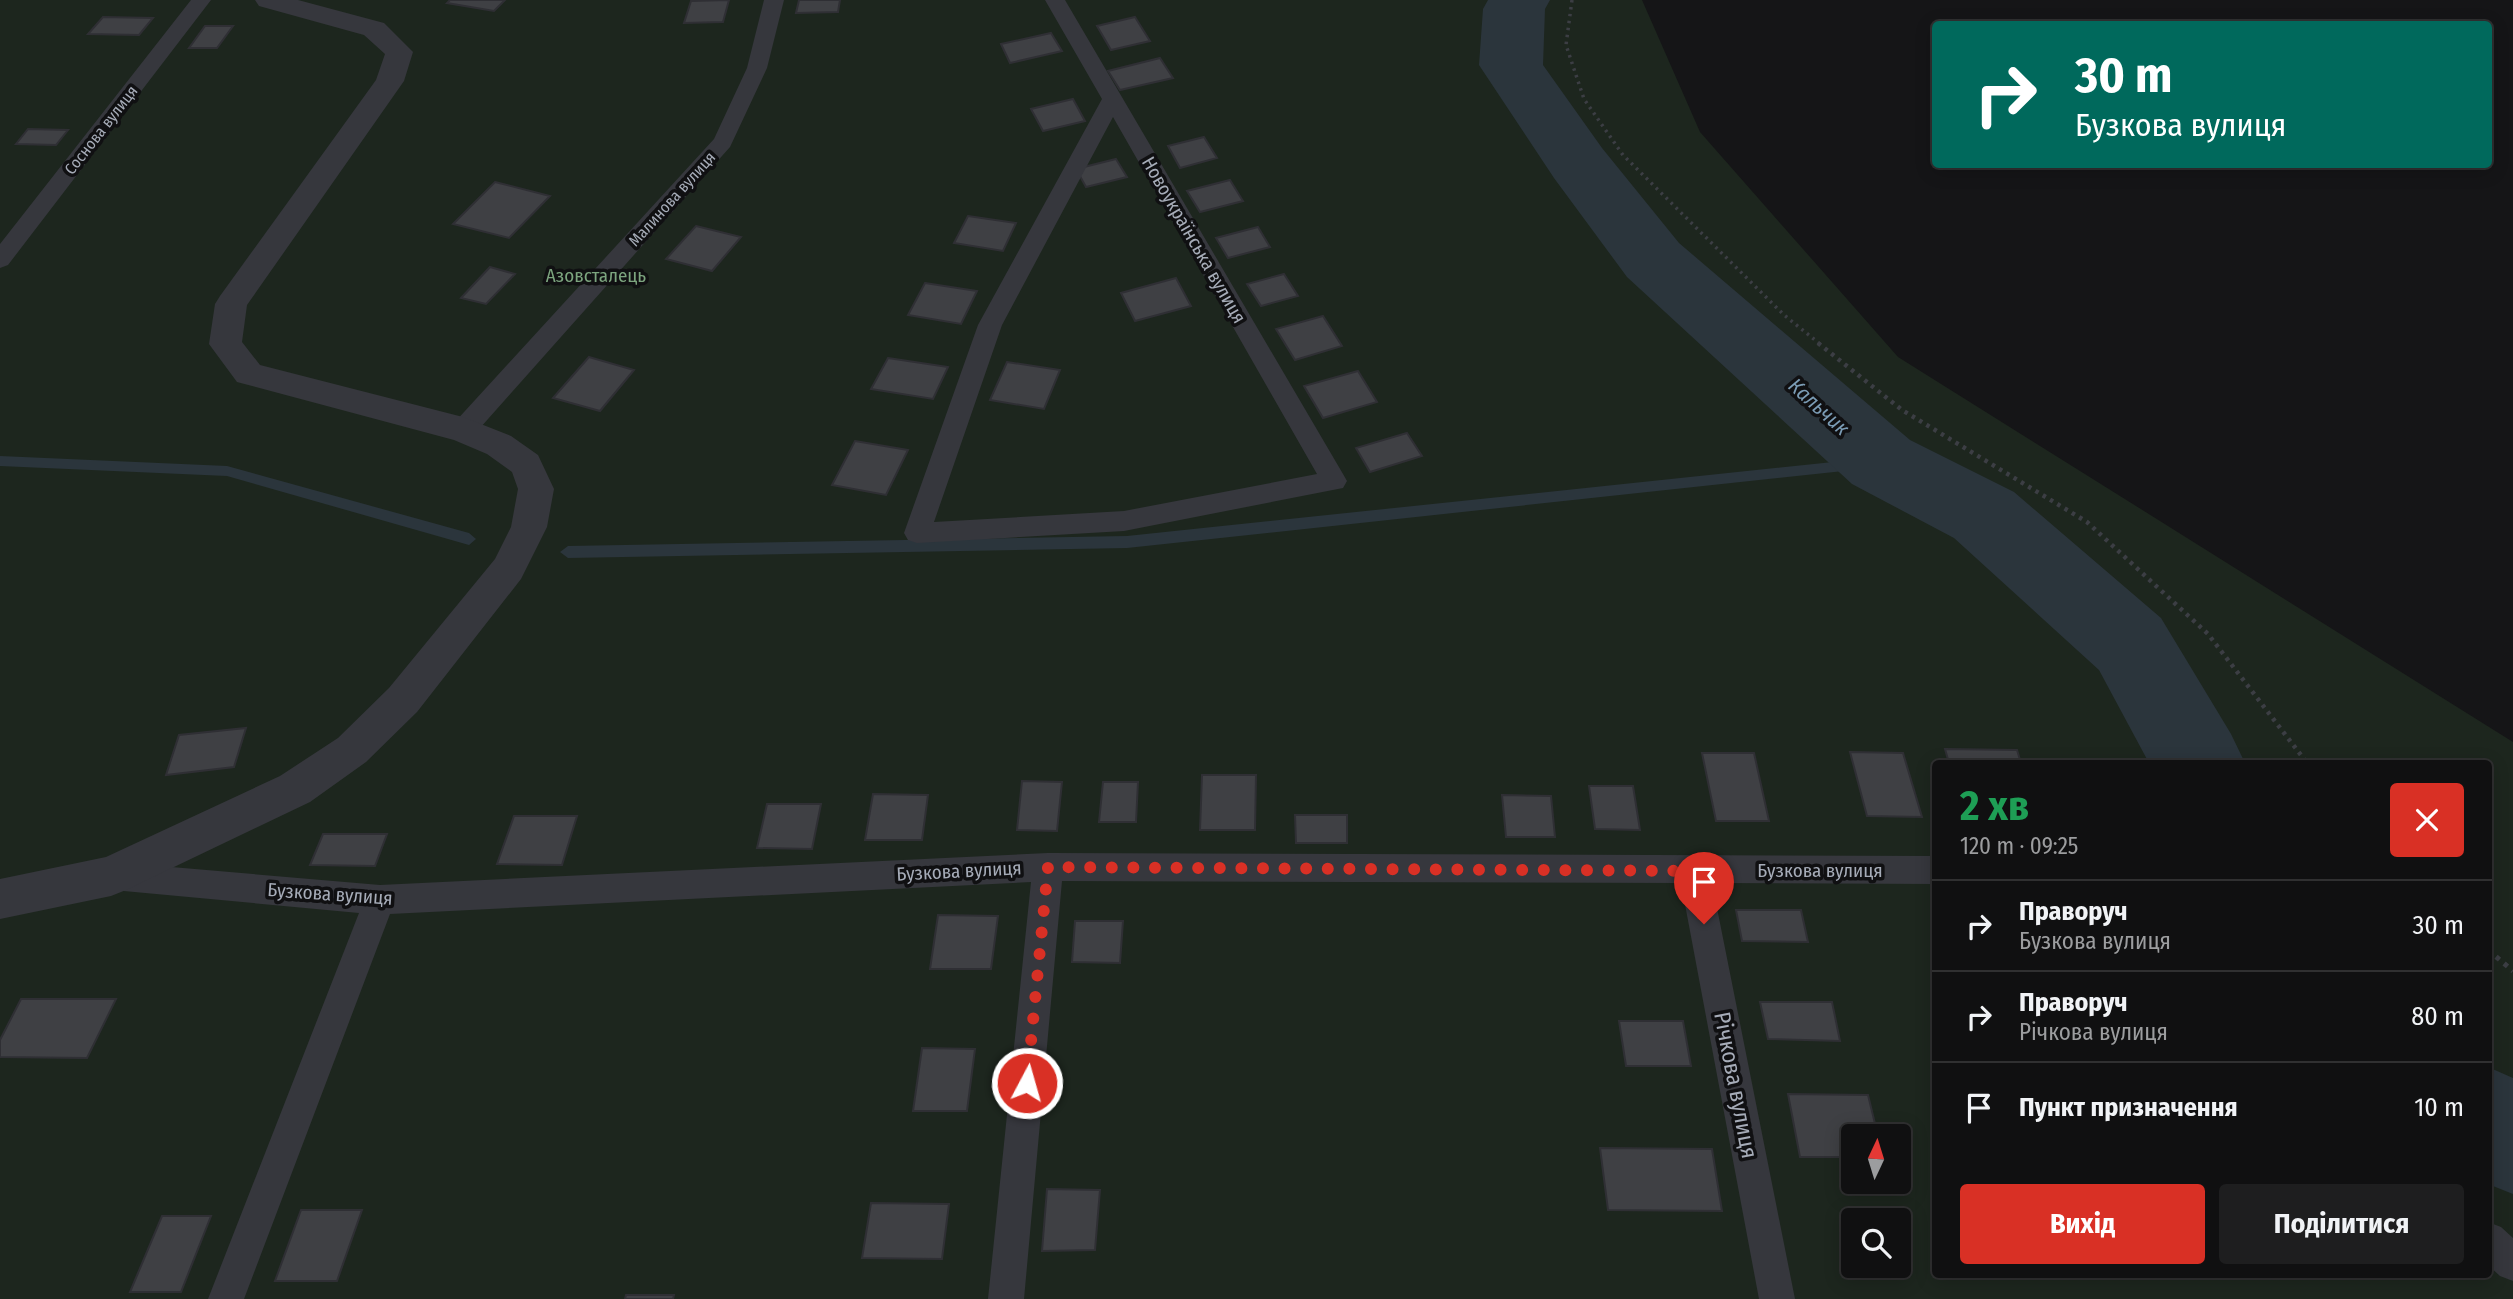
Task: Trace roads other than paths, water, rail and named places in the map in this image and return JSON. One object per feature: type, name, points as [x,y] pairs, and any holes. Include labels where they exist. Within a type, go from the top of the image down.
[{"type":"street","points":[[0,899],[111,876],[295,789],[352,750],[403,700],[508,569],[529,527],[536,488],[526,464],[499,445],[463,430],[249,374],[225,344],[231,304],[390,81],[399,52],[374,29],[268,0]]},
{"type":"lane","name":"Соснова вулиця","points":[[0,260],[201,0]]},
{"type":"lane","name":"Малинова вулиця","points":[[463,430],[723,142],[757,68],[774,0]]},
{"type":"lane","name":"Новоукраїнська вулиця","points":[[1055,0],[1334,481],[1125,521],[917,533],[990,325],[1112,99]]},
{"type":"lane","name":"Бузкова вулиця","points":[[111,876],[380,900],[1048,867],[1932,870]]},
{"type":"lane","points":[[1006,1299],[1048,867]]},
{"type":"lane","name":"Річкова вулиця","points":[[1694,871],[1777,1299]]},
{"type":"lane","points":[[226,1299],[380,900]]},
{"type":"lane","points":[[2492,1244],[2513,1263]]},
{"type":"waterway","name":"Кальчик","points":[[1519,0],[1514,9],[1511,65],[1578,163],[1653,260],[1881,462],[1984,515],[2130,644],[2196,760]]},
{"type":"waterway","points":[[0,461],[227,471],[469,539]]},
{"type":"waterway","points":[[568,552],[1127,542],[1881,462]]},
{"type":"waterway","name":"Кальчик","points":[[2492,1125],[2513,1139]]},
{"type":"park label","name":"Азовсталець","points":[[596,275]]}]
